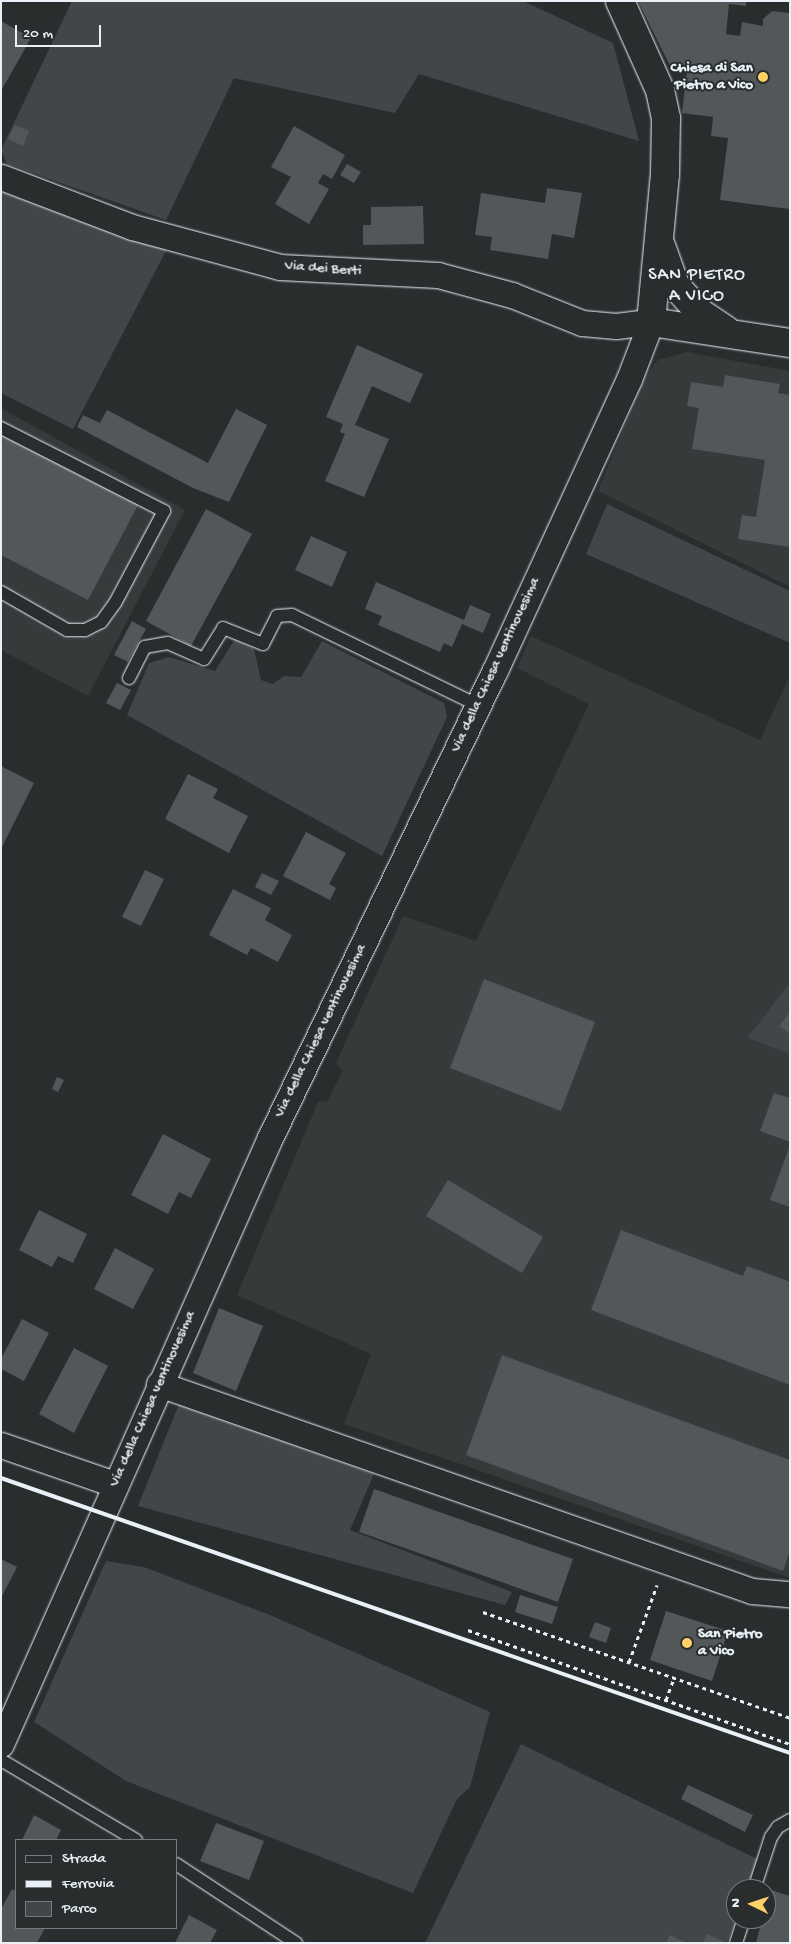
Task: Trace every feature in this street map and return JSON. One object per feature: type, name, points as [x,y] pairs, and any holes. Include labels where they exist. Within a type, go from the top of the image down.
[{"type":"street","points":[[620,1],[660,90],[666,118],[659,237],[651,322],[790,343]]},
{"type":"street","name":"Via dei Berti","points":[[1,177],[132,226],[280,267],[438,276],[512,295],[582,323],[616,326],[651,322]]},
{"type":"street","points":[[659,237],[675,285],[699,312],[731,334]]},
{"type":"street","name":"Via della Chiesa ventinovesima","points":[[1,1744],[114,1484],[269,1140],[477,706],[628,379],[651,322]]},
{"type":"street","points":[[160,1384],[752,1591],[790,1594]]},
{"type":"street","points":[[1,1445],[114,1484]]},
{"type":"lane","points":[[1,428],[164,511],[115,603],[101,622],[85,630],[67,630],[1,592]]},
{"type":"lane","points":[[129,678],[145,647],[168,643],[204,660],[223,628],[263,644],[277,616],[292,614],[477,706]]},
{"type":"lane","points":[[1,1760],[134,1839]]},
{"type":"lane","points":[[757,1879],[771,1837],[778,1827],[790,1820]]},
{"type":"lane","points":[[178,1865],[296,1943]]},
{"type":"lane","points":[[736,1943],[741,1929]]},
{"type":"path","points":[[629,1662],[666,1561]]},
{"type":"path","points":[[483,1612],[790,1718]]},
{"type":"path","points":[[468,1630],[790,1744]]},
{"type":"path","points":[[666,1700],[674,1678]]},
{"type":"shaded area","points":[[687,352],[790,371],[790,587],[598,491],[645,376],[658,360]]},
{"type":"shaded area","points":[[1,408],[185,510],[88,696],[1,650]]},
{"type":"shaded area","points":[[531,636],[760,740],[790,675],[790,982],[747,1038],[790,1054],[790,1578],[344,1424],[371,1354],[237,1295],[318,1102],[328,1101],[342,1071],[336,1063],[403,916],[476,941],[589,704],[517,668]]},
{"type":"green space","points":[[72,1],[523,1],[613,43],[639,141],[419,74],[395,113],[234,78],[166,220],[7,164],[1,150]]},
{"type":"green space","points":[[1,189],[168,247],[73,429],[1,393]]},
{"type":"green space","points":[[607,504],[790,591],[790,643],[586,554]]},
{"type":"green space","points":[[235,639],[254,649],[261,680],[273,684],[284,676],[301,677],[322,641],[444,703],[447,717],[382,856],[127,715],[149,663],[169,657],[215,671]]},
{"type":"green space","points":[[790,982],[790,1054],[747,1038]]},
{"type":"green space","points":[[179,1404],[374,1474],[350,1530],[512,1592],[505,1605],[138,1506]]},
{"type":"green space","points":[[106,1561],[144,1567],[270,1615],[490,1712],[470,1787],[457,1799],[413,1893],[126,1781],[34,1722]]},
{"type":"green space","points":[[521,1744],[757,1859],[750,1879],[726,1879],[726,1929],[732,1929],[727,1943],[425,1943]]},
{"type":"building","points":[[638,1],[746,1],[746,6],[729,4],[726,34],[740,36],[742,22],[763,26],[763,19],[772,11],[790,13],[790,209],[720,200],[728,138],[711,136],[713,117],[682,113],[687,70],[672,70]]},
{"type":"building","points":[[1,21],[31,38],[1,91]]},
{"type":"building","points":[[15,125],[29,131],[23,146],[8,139]]},
{"type":"building","points":[[294,126],[345,155],[332,179],[323,174],[318,183],[329,189],[309,224],[275,204],[291,177],[271,167]]},
{"type":"building","points":[[347,164],[361,172],[354,183],[340,175]]},
{"type":"building","points":[[547,188],[582,193],[574,238],[552,234],[548,259],[490,250],[492,237],[475,235],[481,193],[545,203]]},
{"type":"building","points":[[423,206],[424,244],[363,245],[363,225],[371,225],[371,207]]},
{"type":"building","points":[[357,345],[423,374],[410,403],[372,386],[355,425],[389,439],[364,497],[325,481],[345,434],[340,432],[343,424],[326,417]]},
{"type":"building","points":[[725,375],[780,384],[778,393],[790,395],[790,547],[738,539],[742,515],[756,517],[765,460],[692,449],[699,408],[687,406],[691,382],[723,387]]},
{"type":"building","points":[[236,409],[267,425],[229,502],[193,488],[77,427],[83,415],[100,423],[107,410],[208,463]]},
{"type":"building","points":[[1,434],[138,505],[88,600],[1,555]]},
{"type":"building","points":[[206,509],[252,534],[191,646],[146,621]]},
{"type":"building","points":[[311,536],[347,552],[332,587],[295,570]]},
{"type":"building","points":[[376,582],[464,620],[470,605],[491,614],[483,633],[462,624],[452,647],[444,643],[440,652],[378,625],[382,616],[365,609]]},
{"type":"building","points":[[132,621],[146,629],[128,662],[114,655]]},
{"type":"building","points":[[117,683],[131,690],[120,710],[106,703]]},
{"type":"building","points":[[1,766],[34,783],[1,849]]},
{"type":"building","points":[[188,774],[218,789],[213,798],[248,816],[229,853],[165,819]]},
{"type":"building","points":[[306,832],[346,853],[329,884],[336,888],[330,900],[283,876]]},
{"type":"building","points":[[145,870],[164,879],[141,926],[122,917]]},
{"type":"building","points":[[262,873],[279,881],[271,895],[255,887]]},
{"type":"building","points":[[233,889],[271,908],[265,920],[292,935],[278,962],[251,948],[247,955],[209,935]]},
{"type":"building","points":[[484,979],[595,1022],[561,1111],[450,1068]]},
{"type":"building","points":[[790,1012],[790,1034],[779,1026]]},
{"type":"building","points":[[57,1077],[64,1080],[58,1092],[52,1089]]},
{"type":"building","points":[[774,1093],[790,1098],[790,1142],[760,1131]]},
{"type":"building","points":[[163,1134],[211,1159],[191,1198],[179,1192],[168,1214],[131,1195]]},
{"type":"building","points":[[790,1145],[790,1207],[770,1200]]},
{"type":"building","points":[[448,1180],[543,1237],[522,1273],[426,1216]]},
{"type":"building","points":[[39,1210],[87,1234],[73,1263],[58,1256],[52,1267],[19,1250]]},
{"type":"building","points":[[621,1230],[743,1276],[747,1266],[790,1282],[790,1385],[591,1310]]},
{"type":"building","points":[[115,1248],[154,1269],[133,1309],[94,1289]]},
{"type":"building","points":[[219,1308],[263,1326],[236,1391],[193,1373]]},
{"type":"building","points":[[22,1319],[49,1333],[24,1381],[1,1369],[1,1359]]},
{"type":"building","points":[[74,1348],[108,1366],[74,1433],[39,1414]]},
{"type":"building","points":[[502,1355],[790,1460],[790,1551],[783,1571],[466,1455]]},
{"type":"building","points":[[374,1489],[573,1559],[558,1602],[359,1532]]},
{"type":"building","points":[[1,1559],[17,1567],[1,1598]]},
{"type":"building","points":[[520,1595],[558,1607],[552,1624],[515,1612]]},
{"type":"building","name":"San Pietro a Vico","points":[[666,1611],[728,1631],[712,1681],[650,1660]]},
{"type":"building","points":[[595,1622],[611,1628],[606,1643],[589,1637]]},
{"type":"building","points":[[688,1785],[753,1815],[745,1832],[681,1799]]},
{"type":"building","points":[[34,1815],[61,1830],[56,1839],[22,1839]]},
{"type":"building","points":[[216,1823],[264,1841],[249,1880],[200,1861]]},
{"type":"building","points":[[12,1889],[15,1890],[15,1929],[44,1929],[37,1943],[1,1943],[1,1909]]},
{"type":"building","points":[[776,1892],[790,1896],[790,1943],[756,1943],[760,1929],[776,1929]]},
{"type":"building","points":[[189,1915],[217,1930],[210,1943],[175,1943]]},
{"type":"building","points":[[707,1934],[723,1941],[722,1943],[703,1943]]},
{"type":"building","points":[[670,1935],[687,1943],[666,1943]]},
{"type":"railway","points":[[1,1478],[790,1753]]},
{"type":"place","name":"Chiesa di San Pietro a Vico","points":[[763,77]]},
{"type":"place","name":"San Pietro a Vico","points":[[687,1643]]},
{"type":"district","name":"SAN PIETRO A VICO","points":[[697,287]]}]
